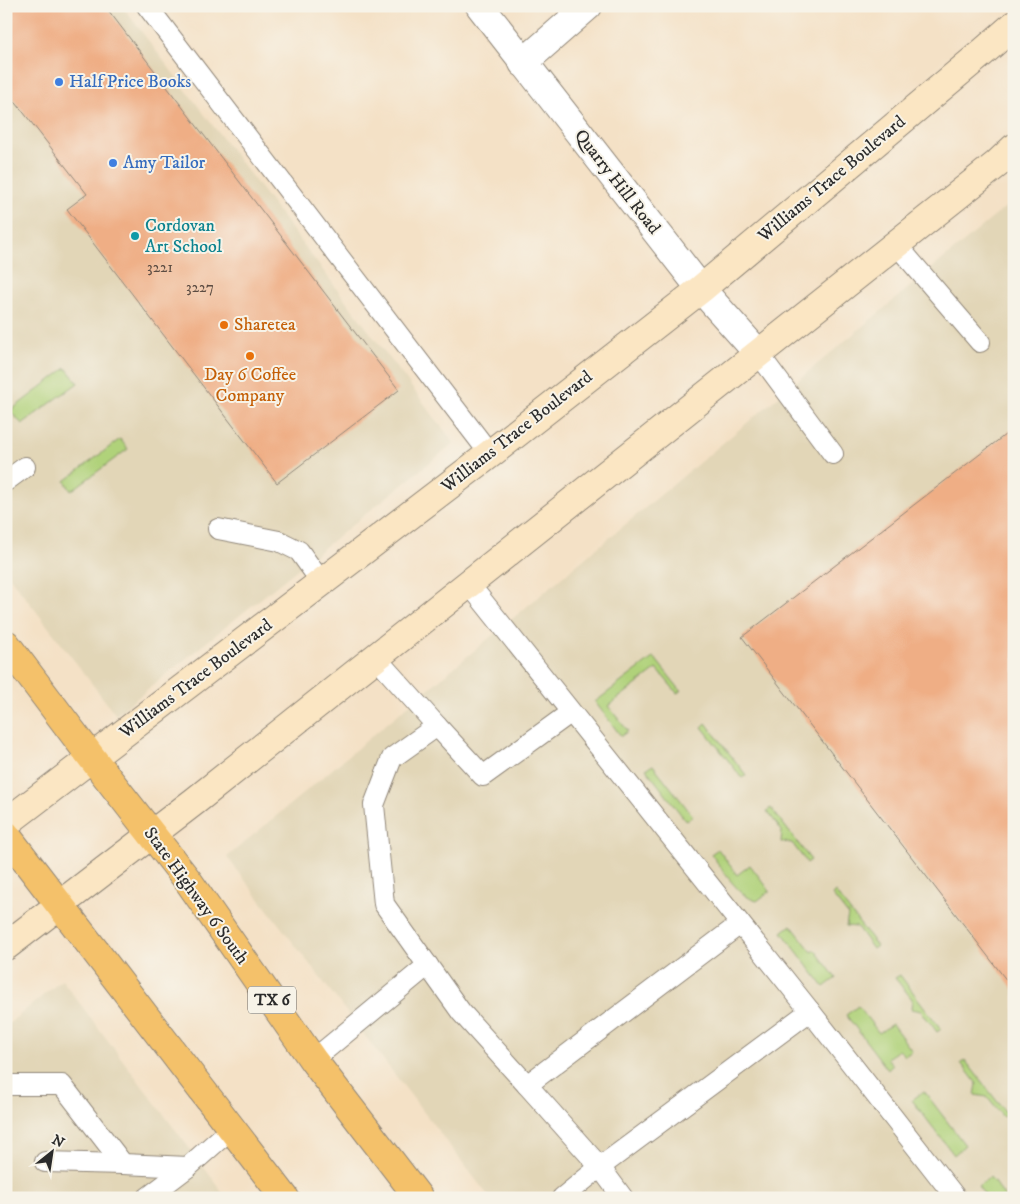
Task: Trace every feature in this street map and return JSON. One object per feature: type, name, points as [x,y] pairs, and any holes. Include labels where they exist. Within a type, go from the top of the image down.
[{"type":"main road","name":"Williams Trace Boulevard","points":[[6,823],[490,454],[701,289],[1014,25]]},
{"type":"main road","points":[[6,946],[376,658],[998,164],[1014,148]]},
{"type":"main road","name":"State Highway 6 South","points":[[6,644],[189,882],[313,1060],[419,1198]]},
{"type":"main road","points":[[6,835],[285,1198]]},
{"type":"street","name":"Quarry Hill Road","points":[[480,6],[701,289],[758,353]]},
{"type":"street","points":[[524,62],[588,6]]},
{"type":"lane","points":[[147,6],[490,454]]},
{"type":"lane","points":[[896,244],[980,342]]},
{"type":"lane","points":[[758,353],[833,454]]},
{"type":"lane","points":[[6,481],[25,467]]},
{"type":"lane","points":[[218,530],[279,541],[299,551],[322,583]]},
{"type":"lane","points":[[468,584],[810,1011],[956,1198]]},
{"type":"lane","points":[[376,658],[483,776],[570,712]]},
{"type":"lane","points":[[437,726],[392,758],[374,805],[384,904],[461,1012],[600,1167],[623,1198]]},
{"type":"lane","points":[[527,1085],[740,924]]},
{"type":"lane","points":[[313,1060],[428,965]]},
{"type":"lane","points":[[562,1198],[600,1167],[810,1011]]},
{"type":"lane","points":[[6,1085],[62,1086],[122,1164]]},
{"type":"lane","points":[[147,1198],[188,1167],[232,1128]]},
{"type":"lane","points":[[45,1162],[188,1167]]},
{"type":"shaded area","points":[[6,6],[122,6],[454,443],[116,715],[6,572]]},
{"type":"shaded area","points":[[1014,200],[1014,1198],[490,1198],[227,857]]},
{"type":"shaded area","points":[[62,980],[227,1198],[6,1198],[6,1026]]},
{"type":"green space","points":[[66,368],[78,383],[22,424],[10,411]]},
{"type":"green space","points":[[120,439],[128,449],[71,491],[65,481]]},
{"type":"green space","points":[[654,657],[681,691],[677,693],[657,669],[608,706],[628,731],[621,736],[595,702]]},
{"type":"green space","points":[[706,723],[746,775],[742,778],[702,727]]},
{"type":"green space","points":[[653,765],[693,816],[686,821],[646,769]]},
{"type":"green space","points":[[771,808],[811,860],[807,863],[792,843],[781,842],[782,831],[767,811]]},
{"type":"green space","points":[[718,849],[737,875],[750,865],[770,891],[757,901],[743,894],[711,854]]},
{"type":"green space","points":[[835,892],[877,946],[873,949],[857,927],[846,926],[848,915],[832,895]]},
{"type":"green space","points":[[791,925],[812,952],[815,950],[836,978],[824,987],[782,932]]},
{"type":"green space","points":[[900,975],[941,1029],[937,1032],[921,1011],[911,1009],[912,999],[895,978]]},
{"type":"green space","points":[[858,1006],[879,1033],[892,1024],[912,1051],[905,1056],[899,1050],[887,1058],[893,1065],[888,1070],[846,1015]]},
{"type":"green space","points":[[965,1060],[1007,1114],[1003,1117],[987,1097],[975,1095],[977,1084],[961,1063]]},
{"type":"green space","points":[[924,1091],[965,1145],[954,1155],[912,1100]]},
{"type":"green space","points":[[990,1177],[1006,1198],[987,1198],[978,1186]]},
{"type":"building","points":[[6,6],[105,6],[399,390],[277,483],[67,209],[87,194],[6,90]]},
{"type":"building","points":[[1014,428],[1014,990],[742,637]]},
{"type":"place","name":"Half Price Books","points":[[59,82]]},
{"type":"place","name":"Amy Tailor","points":[[113,163]]},
{"type":"place","name":"Cordovan Art School","points":[[135,236]]},
{"type":"place","name":"Sharetea","points":[[224,325]]},
{"type":"place","name":"Day 6 Coffee Company","points":[[250,356]]}]
